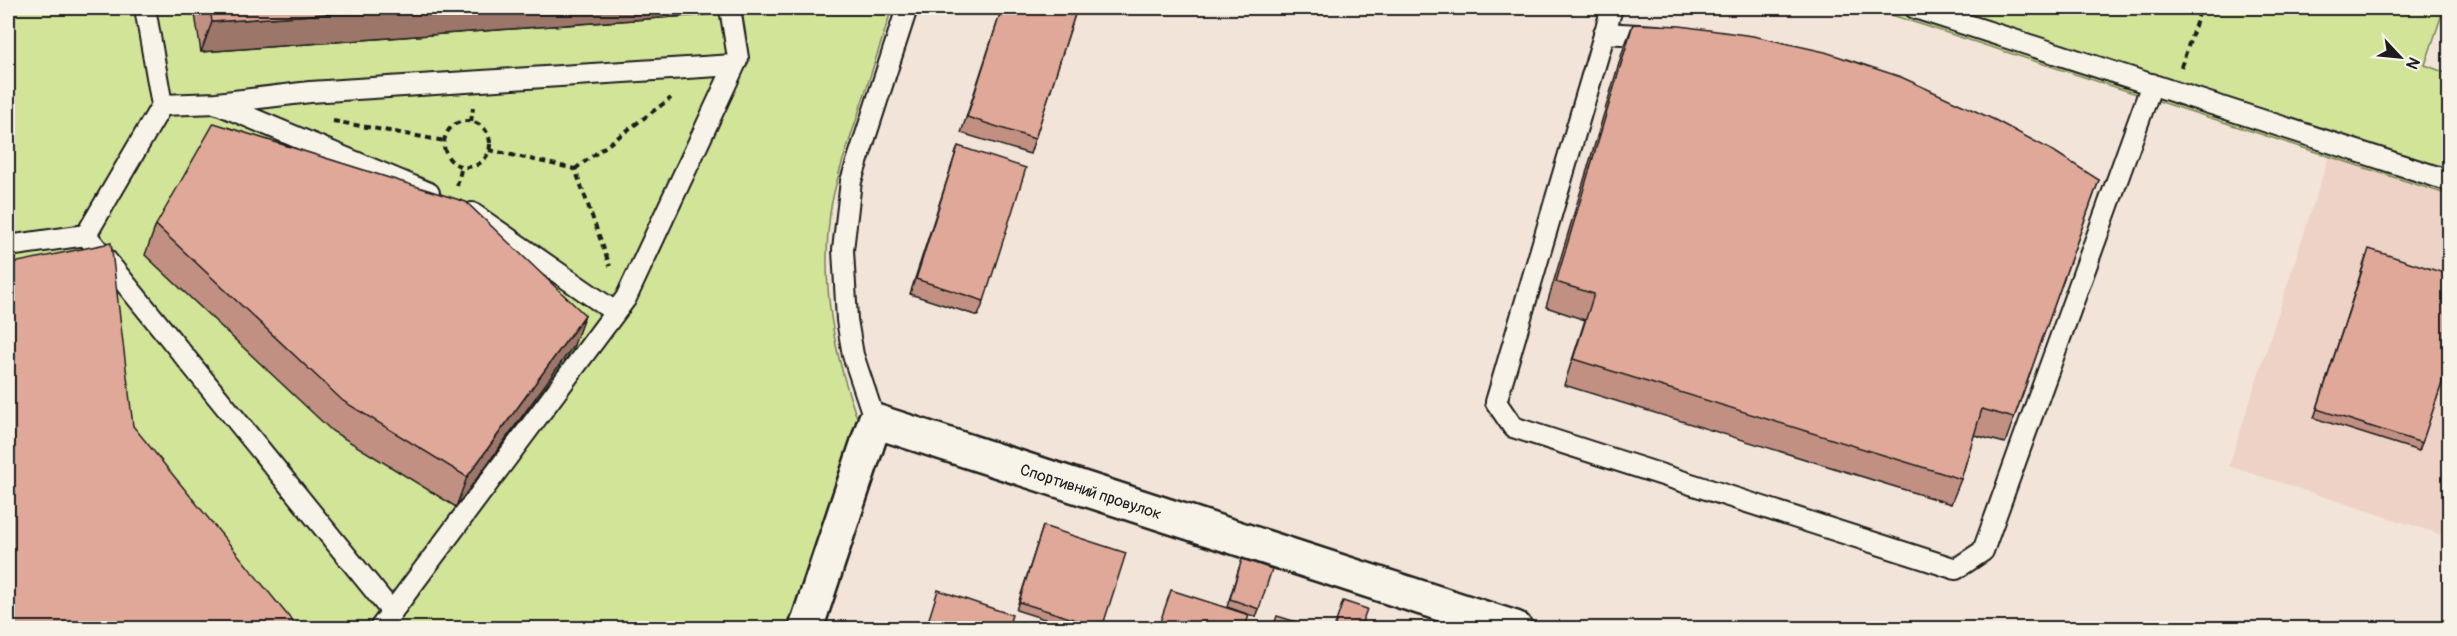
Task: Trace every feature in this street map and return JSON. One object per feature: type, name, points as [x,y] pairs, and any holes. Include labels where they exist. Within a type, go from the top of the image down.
[{"type":"street","points":[[806,628],[874,421]]},
{"type":"street","name":"Спортивний провулок","points":[[874,421],[1515,628]]},
{"type":"lane","points":[[86,235],[162,105],[145,8]]},
{"type":"lane","points":[[162,105],[217,104],[310,92],[725,65],[738,58],[730,8]]},
{"type":"lane","points":[[874,421],[859,377],[847,320],[844,239],[851,181],[907,8]]},
{"type":"lane","points":[[1612,8],[1496,402],[1513,427],[1956,569],[1983,551],[2152,84]]},
{"type":"lane","points":[[1916,8],[2450,181]]},
{"type":"lane","points":[[1604,33],[1672,37]]},
{"type":"lane","points":[[380,628],[619,307],[725,65]]},
{"type":"lane","points":[[217,104],[466,209],[619,307]]},
{"type":"lane","points":[[2092,191],[2110,202]]},
{"type":"lane","points":[[8,246],[86,235]]},
{"type":"lane","points":[[86,235],[392,612]]},
{"type":"path","points":[[2173,91],[2201,8]]},
{"type":"path","points":[[489,150],[575,169],[725,65]]},
{"type":"path","points":[[329,120],[445,141]]},
{"type":"path","points":[[463,122],[471,122],[484,128],[488,135],[489,150],[480,162],[466,167],[452,161],[445,148],[445,141],[451,129],[463,122]]},
{"type":"path","points":[[575,169],[619,307]]},
{"type":"shaded area","points":[[2329,156],[2449,195],[2449,537],[2229,466]]},
{"type":"green space","points":[[8,8],[892,8],[838,178],[830,213],[828,239],[828,290],[841,366],[856,415],[875,421],[806,628],[8,628]]},
{"type":"green space","points":[[1870,8],[2444,8],[2425,65],[2449,74],[2449,195]]},
{"type":"building","points":[[210,8],[411,8],[212,22]]},
{"type":"building","points":[[1002,8],[1077,8],[1035,139],[967,117]]},
{"type":"building","points":[[1633,24],[1680,26],[1753,36],[1825,52],[1901,77],[1995,120],[2055,152],[2099,180],[2014,418],[1982,409],[1961,479],[1573,359],[1594,294],[1556,282]]},
{"type":"building","points":[[214,123],[466,202],[585,315],[467,477],[343,401],[156,225]]},
{"type":"building","points":[[958,146],[1026,168],[984,301],[916,279]]},
{"type":"building","points":[[111,243],[133,426],[298,628],[8,628],[8,264]]},
{"type":"building","points":[[2369,249],[2450,275],[2450,359],[2422,443],[2317,409]]},
{"type":"building","points":[[1043,526],[1126,553],[1102,628],[1019,602]]},
{"type":"building","points":[[1242,559],[1272,569],[1259,609],[1230,599]]},
{"type":"building","points":[[938,590],[1012,615],[1008,628],[926,628]]},
{"type":"building","points":[[1171,590],[1249,615],[1245,628],[1158,628]]},
{"type":"building","points":[[1343,601],[1367,609],[1360,628],[1334,628]]},
{"type":"building","points":[[1277,616],[1316,628],[1273,628]]}]
